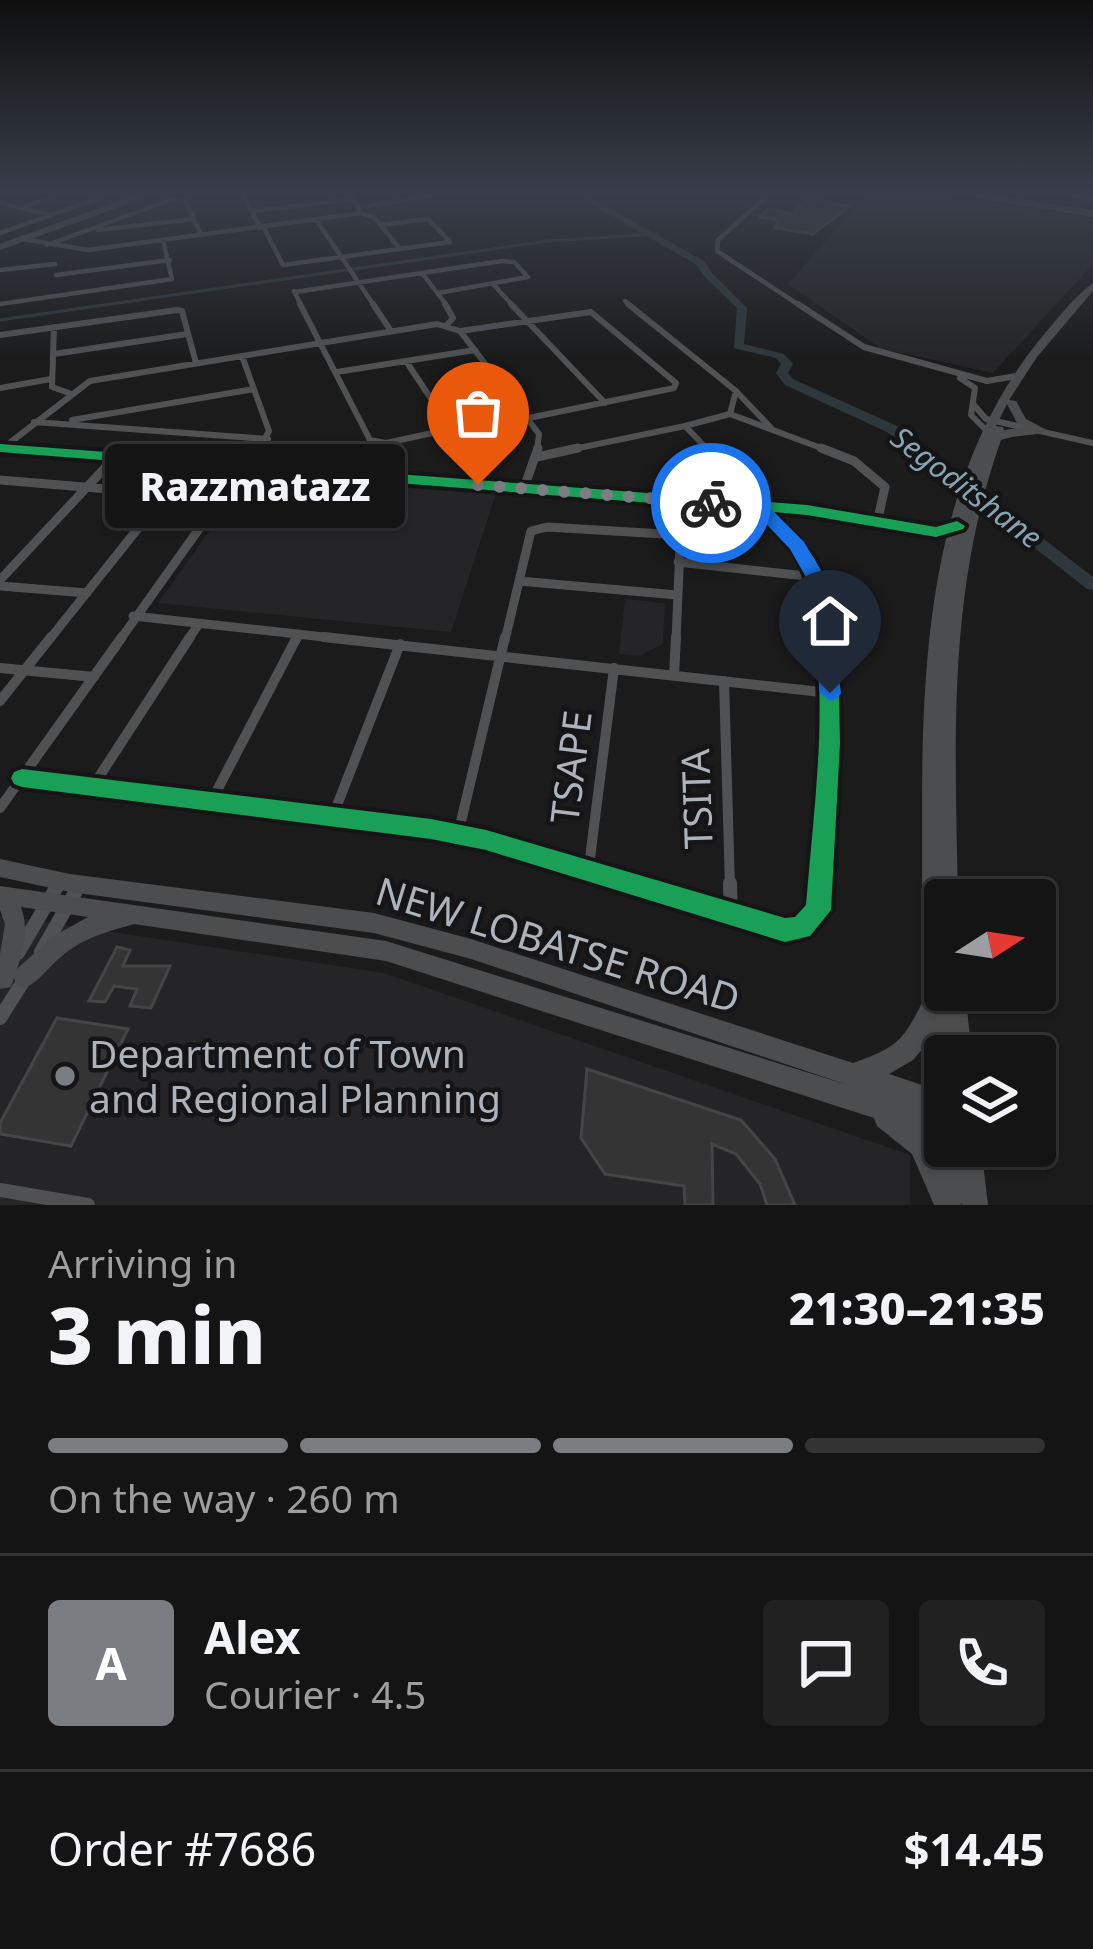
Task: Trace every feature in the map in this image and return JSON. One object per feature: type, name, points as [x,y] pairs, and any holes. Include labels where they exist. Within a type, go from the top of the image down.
[{"type":"main road","points":[[938,879],[930,739],[949,561],[981,462],[1016,376],[1040,343],[1093,290]]},
{"type":"main road","points":[[995,428],[1049,344],[1093,290]]},
{"type":"main road","points":[[1012,403],[1021,421],[1041,430]]},
{"type":"main road","points":[[995,428],[1041,430]]},
{"type":"main road","points":[[948,879],[950,654],[964,516]]},
{"type":"main road","name":"NEW LOBATSE ROAD","points":[[0,868],[145,914],[386,951],[862,1104],[924,1112]]},
{"type":"main road","name":"NEW LOBATSE ROAD","points":[[0,895],[64,892],[374,923],[471,949],[854,1074],[924,1106]]},
{"type":"main road","points":[[0,895],[14,912],[16,926],[10,980]]},
{"type":"main road","points":[[10,980],[68,935],[96,922],[145,914]]},
{"type":"main road","points":[[854,1074],[880,1067],[911,1049],[934,1011]]},
{"type":"main road","points":[[862,1104],[899,1125],[921,1145],[950,1205]]},
{"type":"main road","points":[[948,1167],[950,1205]]},
{"type":"main road","points":[[970,1167],[975,1205]]},
{"type":"street","points":[[53,250],[54,297]]},
{"type":"street","points":[[0,304],[172,280],[166,250]]},
{"type":"street","points":[[275,250],[284,265],[391,250]]},
{"type":"street","points":[[336,250],[391,331]]},
{"type":"street","points":[[717,250],[864,347],[997,382],[1016,376]]},
{"type":"street","points":[[56,275],[170,260]]},
{"type":"street","points":[[438,293],[528,277],[514,262],[502,261],[293,289],[370,440],[386,443],[604,403],[674,388],[676,383],[597,314],[585,311],[460,331]]},
{"type":"street","points":[[0,270],[55,264]]},
{"type":"street","points":[[422,273],[453,318],[447,325]]},
{"type":"street","points":[[494,285],[604,403]]},
{"type":"street","points":[[625,301],[736,391],[773,430]]},
{"type":"street","points":[[0,335],[172,309],[182,311],[196,363]]},
{"type":"street","points":[[2,448],[90,381],[447,325],[460,331],[539,434],[537,457],[524,488]]},
{"type":"street","points":[[54,327],[52,387],[70,393]]},
{"type":"street","points":[[54,354],[188,334]]},
{"type":"street","points":[[337,372],[475,350]]},
{"type":"street","points":[[242,356],[268,439]]},
{"type":"street","points":[[406,361],[451,429]]},
{"type":"street","points":[[939,369],[975,388],[971,415],[995,428]]},
{"type":"street","points":[[0,388],[51,379]]},
{"type":"street","points":[[55,423],[254,389]]},
{"type":"street","points":[[730,414],[736,391]]},
{"type":"street","points":[[537,457],[730,414],[854,461],[876,475],[885,488],[877,523]]},
{"type":"street","points":[[34,422],[268,439]]},
{"type":"street","points":[[22,778],[334,813],[458,834],[731,916],[785,930],[801,928],[818,910],[830,693],[815,577],[797,546],[753,506],[740,484],[685,426]]},
{"type":"street","points":[[1041,430],[1093,442]]},
{"type":"street","points":[[0,808],[133,616],[268,439]]},
{"type":"street","points":[[2,448],[753,506],[944,532],[964,516]]},
{"type":"street","points":[[0,583],[116,456]]},
{"type":"street","points":[[2,482],[192,496]]},
{"type":"street","points":[[0,700],[167,492]]},
{"type":"street","points":[[674,675],[682,501]]},
{"type":"street","points":[[920,530],[942,542],[949,561]]},
{"type":"street","points":[[458,834],[531,531],[680,536]]},
{"type":"street","points":[[678,562],[815,577]]},
{"type":"street","points":[[519,581],[677,596]]},
{"type":"street","points":[[0,583],[87,593]]},
{"type":"street","points":[[133,616],[830,693]]},
{"type":"street","points":[[93,786],[199,625]]},
{"type":"street","points":[[212,800],[299,634]]},
{"type":"street","points":[[334,813],[400,644]]},
{"type":"street","points":[[0,668],[94,676]]},
{"type":"street","name":"TSAPE","points":[[588,874],[614,668]]},
{"type":"street","name":"TSITA","points":[[724,681],[731,916]]},
{"type":"street","points":[[0,1018],[10,980],[64,892]]},
{"type":"street","points":[[10,980],[64,892]]},
{"type":"street","points":[[0,1190],[88,1205]]},
{"type":"shaded area","points":[[818,250],[1093,250],[1093,264],[993,373],[880,348],[788,284]]},
{"type":"shaded area","points":[[250,474],[496,493],[451,632],[158,603]]},
{"type":"shaded area","points":[[625,599],[665,603],[663,644],[639,656],[619,654]]},
{"type":"shaded area","points":[[0,915],[384,973],[910,1155],[910,1205],[0,1205]]},
{"type":"building","points":[[117,947],[130,950],[123,966],[170,966],[151,1008],[130,1006],[137,989],[114,986],[105,1002],[89,1001]]},
{"type":"building","name":"Department of Town and Regional Planning","points":[[57,1018],[128,1029],[71,1146],[0,1134],[0,1123]]},
{"type":"building","points":[[587,1069],[741,1120],[775,1159],[795,1205],[767,1205],[760,1184],[736,1154],[712,1144],[713,1205],[685,1205],[684,1186],[605,1174],[581,1138]]},
{"type":"waterway","points":[[0,320],[484,250]]},
{"type":"waterway","name":"Segoditshane","points":[[678,250],[701,263],[742,308],[738,346],[780,356],[787,364],[782,373],[789,382],[892,429],[1093,585]]},
{"type":"cycle path","points":[[0,448],[807,510],[936,532],[957,526]]},
{"type":"cycle path","points":[[22,778],[431,829],[486,840],[785,930],[801,928],[818,910],[829,743],[828,659],[811,568],[759,506]]},
{"type":"way so far","points":[[478,485],[711,503]]},
{"type":"place","name":"Razzmatazz","points":[[478,485]]},
{"type":"place","name":"Department of Town and Regional Planning","points":[[65,1076]]},
{"type":"route","points":[[711,503],[759,506],[797,546],[815,577],[830,693]]}]
